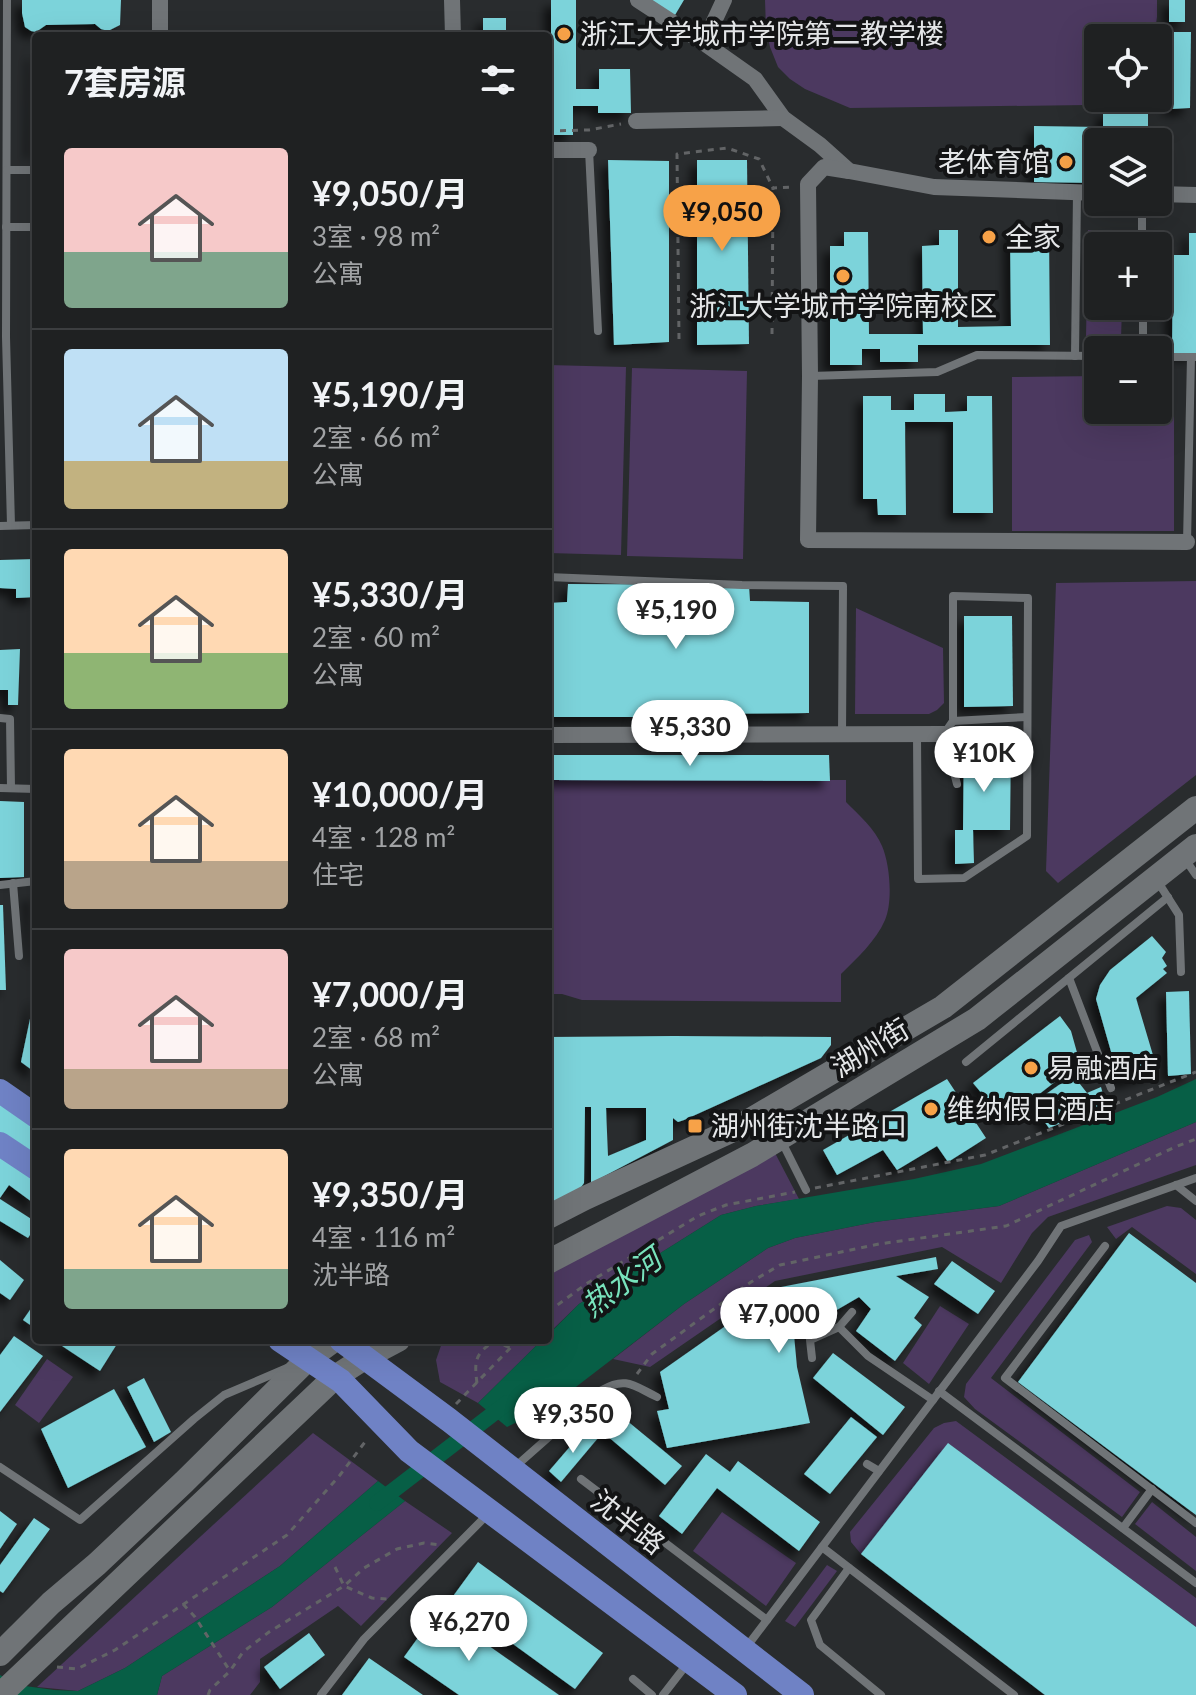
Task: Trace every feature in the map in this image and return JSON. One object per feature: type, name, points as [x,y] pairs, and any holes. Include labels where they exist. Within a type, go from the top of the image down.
[{"type":"main road","name":"湖州街","points":[[552,1215],[735,1129],[943,1007],[1196,808]]},
{"type":"main road","name":"湖州街","points":[[552,1260],[752,1155],[977,1019],[1162,887],[1192,859]]},
{"type":"main road","points":[[0,1091],[32,1113]]},
{"type":"main road","points":[[0,1144],[32,1165]]},
{"type":"main road","points":[[286,1344],[335,1377],[409,1451],[735,1695]]},
{"type":"main road","points":[[0,1654],[243,1425],[308,1359],[329,1344]]},
{"type":"main road","name":"沈半路","points":[[347,1344],[802,1695]]},
{"type":"main road","points":[[0,1695],[335,1377],[390,1344]]},
{"type":"street","points":[[160,0],[160,32]]},
{"type":"street","points":[[452,0],[453,32]]},
{"type":"street","points":[[638,0],[755,79],[783,118],[849,171]]},
{"type":"street","points":[[704,43],[724,0]]},
{"type":"street","points":[[636,121],[783,118]]},
{"type":"street","points":[[552,150],[589,150]]},
{"type":"street","points":[[1084,192],[934,187],[824,167],[808,184],[808,540],[1187,542]]},
{"type":"street","points":[[1172,194],[1196,195]]},
{"type":"street","points":[[552,735],[917,734],[948,727]]},
{"type":"lane","points":[[7,0],[3,337],[11,525]]},
{"type":"lane","points":[[589,150],[598,331]]},
{"type":"lane","points":[[7,170],[32,170]]},
{"type":"lane","points":[[1075,356],[1077,192]]},
{"type":"lane","points":[[6,227],[32,227]]},
{"type":"lane","points":[[810,376],[937,372],[977,355],[1084,356]]},
{"type":"lane","points":[[1172,357],[1194,357],[1187,542]]},
{"type":"lane","points":[[0,526],[32,525]]},
{"type":"lane","points":[[552,577],[843,586],[842,734]]},
{"type":"lane","points":[[917,734],[918,879],[964,878],[1027,836],[1028,598],[953,596],[948,727],[957,784]]},
{"type":"lane","points":[[948,727],[1027,717]]},
{"type":"lane","points":[[0,718],[10,719],[11,788]]},
{"type":"lane","points":[[0,788],[32,789]]},
{"type":"lane","points":[[0,885],[32,881]]},
{"type":"lane","points":[[13,883],[19,956]]},
{"type":"lane","points":[[966,1062],[1069,978],[1162,887],[1179,915],[1181,972]]},
{"type":"lane","points":[[1069,978],[1111,1088]]},
{"type":"lane","points":[[780,1138],[806,1190]]},
{"type":"lane","points":[[744,1650],[1038,1261],[1061,1226],[1196,1178]]},
{"type":"lane","points":[[1176,1185],[1196,1201]]},
{"type":"lane","points":[[1105,1246],[1005,1378],[1196,1523]]},
{"type":"lane","points":[[812,1358],[810,1340],[839,1327],[852,1312]]},
{"type":"lane","points":[[839,1327],[868,1356],[933,1400]]},
{"type":"lane","points":[[0,1467],[80,1520],[224,1395],[308,1359]]},
{"type":"lane","points":[[505,1464],[615,1382],[630,1384],[657,1397]]},
{"type":"lane","points":[[939,1391],[1196,1583]]},
{"type":"lane","points":[[867,1464],[879,1471]]},
{"type":"lane","points":[[581,1479],[767,1620]]},
{"type":"lane","points":[[1123,1528],[1152,1489]]},
{"type":"lane","points":[[321,1695],[364,1639],[489,1512]]},
{"type":"lane","points":[[822,1547],[1014,1695]]},
{"type":"lane","points":[[849,1568],[811,1620],[820,1645],[881,1695]]},
{"type":"lane","points":[[663,1695],[690,1660]]},
{"type":"lane","points":[[633,1679],[652,1695]]},
{"type":"path","points":[[552,131],[589,130],[636,121]]},
{"type":"path","points":[[679,339],[677,154],[727,148],[759,159],[773,188],[772,334]]},
{"type":"path","points":[[773,188],[808,184]]},
{"type":"path","points":[[552,1309],[586,1284],[698,1216],[726,1205],[985,1155],[1196,1072]]},
{"type":"path","points":[[630,1384],[652,1354],[751,1282],[780,1265],[879,1244],[1006,1226],[1196,1139]]},
{"type":"path","points":[[477,1383],[474,1364],[483,1348],[490,1344]]},
{"type":"path","points":[[501,1344],[510,1348]]},
{"type":"path","points":[[446,1418],[514,1344]]},
{"type":"path","points":[[53,1667],[77,1669],[115,1650],[287,1535],[340,1475],[380,1422]]},
{"type":"path","points":[[208,1695],[243,1652],[269,1632],[344,1586],[364,1568],[397,1549],[424,1543],[457,1546]]},
{"type":"path","points":[[335,1567],[344,1586],[372,1598],[402,1601]]},
{"type":"path","points":[[183,1604],[230,1671]]},
{"type":"shaded area","points":[[765,0],[1157,0],[1156,24],[1084,24],[1084,105],[850,108],[805,89],[790,79],[778,67],[766,29]]},
{"type":"shaded area","points":[[1088,230],[1124,230],[1124,232]]},
{"type":"shaded area","points":[[1086,320],[1122,320],[1121,336],[1086,336]]},
{"type":"shaded area","points":[[552,365],[626,367],[621,555],[552,553]]},
{"type":"shaded area","points":[[632,368],[747,371],[743,559],[627,556]]},
{"type":"shaded area","points":[[1084,376],[1084,424],[1172,424],[1174,376],[1174,531],[1012,531],[1012,377]]},
{"type":"shaded area","points":[[1196,581],[1196,775],[1058,883],[1046,871],[1056,583]]},
{"type":"shaded area","points":[[856,608],[943,648],[944,703],[937,710],[929,714],[855,714]]},
{"type":"shaded area","points":[[552,780],[846,780],[846,802],[871,828],[882,846],[890,893],[887,912],[877,935],[841,974],[841,1002],[582,1000],[552,994]]},
{"type":"shaded area","points":[[1196,1122],[1196,1165],[1048,1217],[1032,1233],[1001,1283],[942,1247],[775,1281],[650,1367],[613,1359],[684,1304],[768,1248],[795,1238],[875,1222],[999,1206]]},
{"type":"shaded area","points":[[775,1153],[799,1199],[721,1215],[579,1304],[552,1330],[552,1271]]},
{"type":"shaded area","points":[[1167,1206],[1181,1208],[1196,1220],[1196,1274],[1132,1227],[1116,1239],[1107,1227]]},
{"type":"shaded area","points":[[1089,1235],[1092,1242],[991,1378],[1140,1492],[1122,1517],[975,1409],[964,1397],[966,1384],[1075,1240]]},
{"type":"shaded area","points":[[940,1306],[969,1324],[929,1384],[903,1363]]},
{"type":"shaded area","points":[[442,1344],[538,1344],[478,1403],[440,1382],[436,1360]]},
{"type":"shaded area","points":[[47,1359],[73,1377],[39,1423],[15,1405]]},
{"type":"shaded area","points":[[956,1421],[1196,1598],[1196,1627],[949,1444],[861,1554],[851,1542],[850,1532],[934,1428]]},
{"type":"shaded area","points":[[313,1433],[378,1481],[280,1566],[125,1668],[78,1691],[37,1687]]},
{"type":"shaded area","points":[[405,1501],[452,1533],[361,1626],[338,1606],[260,1659],[260,1682],[250,1695],[157,1695],[162,1676],[272,1607]]},
{"type":"shaded area","points":[[1152,1502],[1196,1537],[1196,1571],[1135,1524]]},
{"type":"shaded area","points":[[722,1512],[796,1563],[766,1606],[693,1551]]},
{"type":"shaded area","points":[[827,1565],[837,1571],[795,1627],[785,1621]]},
{"type":"water","points":[[1196,1079],[1196,1122],[999,1206],[875,1222],[795,1238],[768,1248],[684,1304],[555,1403],[507,1427],[478,1403],[538,1344],[552,1344],[552,1331],[579,1304],[721,1215],[981,1164],[1157,1097]]},
{"type":"water","points":[[378,1481],[405,1501],[272,1607],[162,1676],[157,1695],[0,1695],[0,1675],[18,1685],[78,1691],[125,1668],[280,1566]]},
{"type":"building","points":[[22,0],[121,0],[120,25],[108,31],[95,24],[46,25],[36,32],[31,31],[25,27]]},
{"type":"building","name":"浙江大学城市学院第二教学楼","points":[[551,0],[576,0],[576,89],[599,89],[599,69],[630,69],[631,113],[598,113],[598,106],[573,106],[573,135],[552,135]]},
{"type":"building","points":[[648,0],[684,0],[675,15]]},
{"type":"building","points":[[1169,0],[1185,0],[1185,22],[1169,22]]},
{"type":"building","points":[[483,18],[506,18],[506,32],[483,32]]},
{"type":"building","points":[[1172,32],[1191,32],[1190,108],[1172,109]]},
{"type":"building","name":"老体育馆","points":[[1103,112],[1148,112],[1148,128],[1084,128],[1084,183],[1034,182],[1034,126],[1103,127]]},
{"type":"building","points":[[608,160],[669,161],[669,342],[614,345]]},
{"type":"building","points":[[697,160],[747,160],[749,344],[697,345]]},
{"type":"building","points":[[939,230],[958,230],[958,327],[1011,326],[1010,231],[1049,231],[1050,345],[918,345],[918,362],[880,362],[880,349],[862,349],[862,365],[830,365],[830,246],[844,246],[844,232],[868,232],[869,334],[923,334],[922,246],[939,245]]},
{"type":"building","points":[[1189,233],[1196,233],[1196,354],[1172,354],[1173,255],[1189,255]]},
{"type":"building","points":[[914,394],[945,394],[945,412],[967,411],[967,396],[992,396],[993,513],[953,513],[953,422],[905,422],[906,515],[878,515],[877,499],[863,499],[863,396],[891,396],[891,410],[914,410]]},
{"type":"building","points":[[32,559],[32,597],[16,598],[16,589],[0,588],[0,560]]},
{"type":"building","points":[[568,584],[749,585],[750,601],[809,602],[809,713],[697,714],[697,706],[669,706],[666,711],[639,712],[639,717],[554,717],[552,603],[567,602]]},
{"type":"building","points":[[964,616],[1012,616],[1013,706],[964,707]]},
{"type":"building","points":[[20,649],[18,705],[8,705],[8,690],[0,690],[0,650]]},
{"type":"building","points":[[964,742],[1011,742],[1010,830],[973,830],[974,863],[955,864],[955,830],[963,830]]},
{"type":"building","points":[[552,755],[829,755],[830,781],[552,780]]},
{"type":"building","points":[[0,801],[24,802],[24,877],[0,878]]},
{"type":"building","points":[[0,905],[3,905],[6,990],[0,990]]},
{"type":"building","points":[[1152,936],[1166,952],[1162,958],[1167,966],[1163,969],[1167,973],[1136,998],[1158,1072],[1120,1083],[1096,999],[1100,985],[1110,970]]},
{"type":"building","points":[[1189,991],[1191,1074],[1168,1076],[1166,992]]},
{"type":"building","points":[[32,1009],[32,1070],[21,1062]]},
{"type":"building","name":"易融酒店","points":[[1060,1016],[1071,1031],[1078,1056],[1066,1065],[1070,1070],[1005,1121],[973,1083]]},
{"type":"building","points":[[552,1037],[831,1037],[831,1045],[821,1058],[684,1120],[678,1122],[673,1118],[673,1140],[591,1183],[591,1107],[585,1107],[584,1183],[579,1190],[552,1203]],"holes":[[[606,1108],[646,1108],[646,1140],[608,1156]]]},
{"type":"building","points":[[1073,1075],[1087,1093],[1101,1087],[1106,1105],[1049,1128],[1032,1104]]},
{"type":"building","name":"维纳假日酒店","points":[[947,1079],[986,1138],[948,1162],[937,1146],[897,1170],[883,1150],[837,1175],[823,1150]]},
{"type":"building","points":[[0,1096],[32,1119],[32,1202],[9,1185],[0,1198]]},
{"type":"building","points":[[0,1199],[32,1219],[32,1232],[28,1238],[0,1221]]},
{"type":"building","points":[[1129,1233],[1196,1283],[1196,1515],[1018,1382]]},
{"type":"building","points":[[936,1257],[938,1269],[896,1276],[929,1297],[914,1318],[922,1325],[895,1361],[856,1331],[871,1309],[859,1297],[794,1335],[797,1367],[810,1423],[667,1448],[657,1411],[669,1409],[660,1372],[781,1287]]},
{"type":"building","points":[[0,1260],[24,1280],[10,1300],[0,1293]]},
{"type":"building","points":[[952,1261],[995,1291],[978,1314],[934,1284]]},
{"type":"building","points":[[32,1307],[32,1326],[23,1320]]},
{"type":"building","points":[[14,1336],[43,1356],[0,1412],[0,1355]]},
{"type":"building","points":[[59,1344],[117,1344],[100,1371]]},
{"type":"building","points":[[833,1353],[905,1407],[883,1435],[813,1378]]},
{"type":"building","points":[[144,1378],[171,1432],[154,1442],[127,1387]]},
{"type":"building","points":[[114,1389],[146,1447],[68,1488],[41,1429]]},
{"type":"building","points":[[608,1405],[682,1466],[665,1485],[592,1423]]},
{"type":"building","points":[[851,1417],[877,1437],[830,1494],[804,1474]]},
{"type":"building","points":[[586,1428],[598,1438],[561,1482],[549,1471]]},
{"type":"building","points":[[948,1443],[1196,1627],[1196,1695],[1045,1695],[861,1554]]},
{"type":"building","points":[[706,1454],[730,1472],[738,1461],[820,1522],[799,1551],[717,1488],[682,1534],[659,1516]]},
{"type":"building","points":[[0,1511],[17,1524],[0,1549]]},
{"type":"building","points":[[34,1518],[50,1529],[3,1593],[0,1591],[0,1565]]},
{"type":"building","points":[[478,1562],[603,1653],[575,1689],[451,1599]]},
{"type":"building","points":[[438,1610],[559,1695],[459,1695],[404,1657]]},
{"type":"building","points":[[309,1633],[325,1655],[280,1689],[264,1667]]},
{"type":"building","points":[[369,1658],[423,1695],[342,1695]]},
{"type":"waterway","name":"热水河","points":[[377,1503],[507,1403]]},
{"type":"place","name":"浙江大学城市学院第二教学楼","points":[[564,34]]},
{"type":"place","name":"老体育馆","points":[[1066,162]]},
{"type":"place","name":"全家","points":[[989,237]]},
{"type":"place","name":"浙江大学城市学院南校区","points":[[843,276]]},
{"type":"place","name":"易融酒店","points":[[1031,1068]]},
{"type":"place","name":"维纳假日酒店","points":[[931,1109]]},
{"type":"place","name":"湖州街沈半路口","points":[[695,1126]]}]
